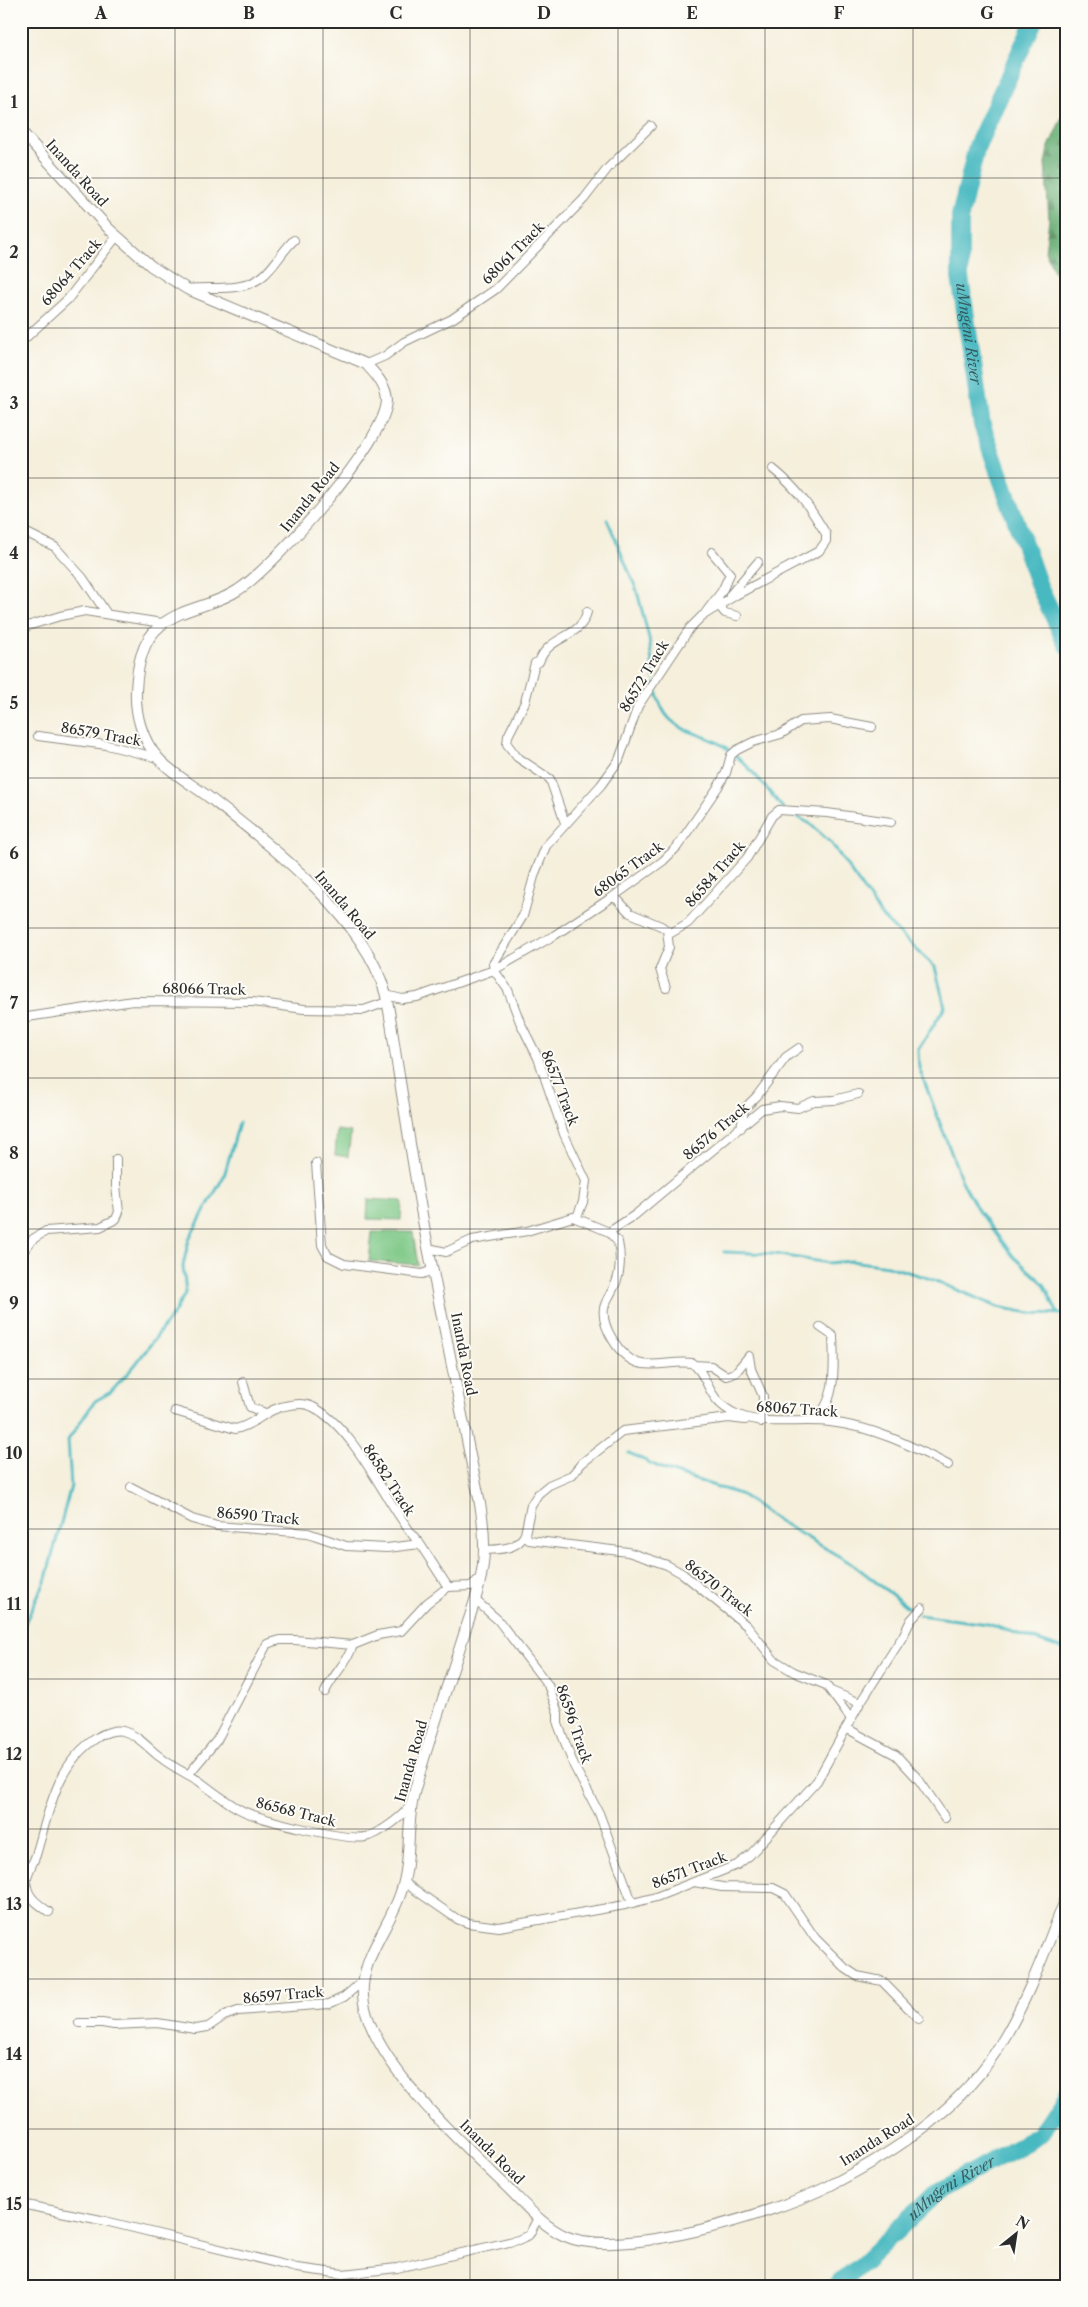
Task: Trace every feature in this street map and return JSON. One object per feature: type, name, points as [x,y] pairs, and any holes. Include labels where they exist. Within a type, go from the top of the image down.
[{"type":"street","name":"68061 Track","points":[[366,364],[385,356],[404,342],[452,319],[496,290],[584,199],[608,168],[651,126]]},
{"type":"street","name":"Inanda Road","points":[[21,131],[117,236],[151,266],[187,289],[366,364],[386,390],[387,407],[362,452],[328,499],[290,544],[238,591],[162,623],[143,649],[136,688],[138,721],[146,739],[159,758],[221,806],[309,880],[333,907],[363,947],[386,998],[428,1248],[480,1503],[485,1550],[475,1600],[412,1800],[405,1883],[371,1957],[363,1981],[365,2009],[369,2024],[387,2056],[413,2090],[446,2126],[538,2218],[560,2234],[584,2241],[618,2242],[659,2237],[735,2220],[810,2195],[866,2166],[944,2113],[981,2072],[1007,2034],[1029,1988],[1067,1896]]},
{"type":"street","name":"68064 Track","points":[[21,342],[68,299],[117,236]]},
{"type":"street","points":[[187,289],[209,286],[244,286],[263,276],[294,240]]},
{"type":"street","name":"86572 Track","points":[[494,970],[494,962],[523,916],[535,873],[546,846],[601,785],[619,760],[628,738],[630,723],[644,694],[676,645],[703,615],[736,595],[819,551],[826,541],[826,534],[802,495],[790,482],[773,469]]},
{"type":"street","points":[[21,530],[55,547],[82,578],[107,614]]},
{"type":"street","points":[[703,615],[725,586],[730,574],[712,552]]},
{"type":"street","points":[[737,616],[725,613],[718,606],[758,562]]},
{"type":"street","points":[[21,628],[74,612],[107,614],[162,623]]},
{"type":"street","points":[[565,823],[550,779],[517,756],[508,747],[506,740],[525,702],[535,663],[539,662],[546,647],[582,626],[587,612]]},
{"type":"street","name":"68065 Track","points":[[386,998],[402,999],[417,997],[494,970],[556,935],[614,896],[663,861],[677,847],[718,787],[726,773],[731,755],[737,750],[754,742],[781,734],[801,721],[830,719],[872,727]]},
{"type":"street","name":"86579 Track","points":[[38,736],[107,744],[159,758]]},
{"type":"street","name":"86584 Track","points":[[667,930],[671,933],[678,930],[700,911],[747,858],[772,816],[779,810],[826,812],[891,822]]},
{"type":"street","points":[[614,896],[630,913],[667,930],[669,950],[660,969],[666,988]]},
{"type":"street","name":"86577 Track","points":[[494,970],[508,990],[520,1022],[546,1078],[575,1161],[586,1181],[583,1202],[578,1218]]},
{"type":"street","name":"68066 Track","points":[[21,1018],[133,1001],[253,1002],[304,1008],[364,1010],[386,998]]},
{"type":"street","points":[[741,1128],[744,1109],[757,1096],[786,1057],[799,1048]]},
{"type":"street","name":"86576 Track","points":[[609,1232],[635,1215],[762,1109],[780,1106],[798,1108],[814,1101],[834,1100],[858,1094]]},
{"type":"street","points":[[21,1254],[33,1239],[46,1230],[54,1228],[78,1230],[110,1224],[118,1216],[116,1158]]},
{"type":"street","points":[[316,1163],[323,1249],[328,1256],[338,1261],[362,1267],[422,1274],[433,1270]]},
{"type":"street","points":[[428,1248],[446,1252],[472,1240],[527,1231],[563,1218],[578,1218],[609,1232],[618,1242],[619,1268],[618,1279],[605,1304],[604,1313],[616,1346],[622,1353],[639,1364],[686,1362],[694,1365],[711,1366],[726,1376],[735,1372],[749,1356],[751,1370],[764,1396],[762,1422]]},
{"type":"street","points":[[811,1420],[818,1417],[824,1409],[835,1373],[832,1355],[834,1336],[820,1327]]},
{"type":"street","name":"68067 Track","points":[[694,1365],[720,1404],[753,1420],[762,1422],[811,1420],[844,1424],[900,1440],[948,1465]]},
{"type":"street","points":[[242,1382],[250,1407],[265,1413]]},
{"type":"street","name":"86582 Track","points":[[175,1411],[235,1430],[244,1427],[265,1413],[288,1405],[307,1405],[325,1415],[340,1428],[404,1527],[420,1544],[448,1586]]},
{"type":"street","points":[[485,1550],[507,1549],[521,1542],[525,1534],[531,1505],[538,1494],[550,1485],[572,1475],[582,1463],[623,1431],[728,1418],[753,1420]]},
{"type":"street","name":"86590 Track","points":[[131,1487],[178,1512],[206,1523],[237,1528],[308,1533],[346,1546],[386,1548],[420,1544]]},
{"type":"street","name":"86570 Track","points":[[525,1534],[529,1540],[628,1552],[667,1565],[698,1584],[714,1601],[741,1620],[774,1660],[794,1672],[823,1682],[851,1719]]},
{"type":"street","points":[[188,1775],[217,1740],[267,1644],[280,1640],[295,1640],[353,1645],[378,1635],[401,1631],[427,1603],[448,1586],[471,1586],[479,1579]]},
{"type":"street","name":"86596 Track","points":[[475,1600],[498,1620],[548,1685],[558,1713],[558,1724],[574,1766],[600,1813],[632,1902]]},
{"type":"street","name":"86571 Track","points":[[405,1883],[457,1919],[485,1926],[518,1925],[656,1897],[737,1865],[750,1855],[817,1781],[860,1703],[897,1646],[911,1620],[922,1608]]},
{"type":"street","points":[[325,1692],[334,1674],[346,1663],[353,1645]]},
{"type":"street","points":[[831,1691],[860,1703]]},
{"type":"street","points":[[846,1728],[896,1755],[920,1780],[945,1818]]},
{"type":"street","name":"86568 Track","points":[[49,1912],[29,1894],[26,1881],[58,1783],[71,1763],[91,1742],[103,1734],[122,1730],[136,1738],[161,1758],[245,1812],[346,1837],[364,1838],[376,1834],[410,1807],[412,1800]]},
{"type":"street","points":[[694,1882],[722,1887],[773,1888],[780,1890],[785,1894],[815,1938],[845,1968],[857,1976],[882,1981],[919,2019]]},
{"type":"street","name":"86597 Track","points":[[79,2023],[114,2025],[157,2023],[195,2029],[208,2027],[224,2016],[238,2011],[329,2004],[344,1997],[363,1981]]},
{"type":"street","points":[[21,2204],[101,2220],[297,2268],[343,2274],[397,2268],[518,2240],[529,2236],[538,2218]]},
{"type":"green space","points":[[1067,105],[1067,300],[1045,251],[1049,219],[1045,163],[1048,149]]},
{"type":"green space","points":[[337,1130],[351,1132],[348,1157],[335,1155]]},
{"type":"green space","points":[[368,1199],[402,1201],[401,1220],[367,1219]]},
{"type":"green space","points":[[372,1232],[413,1232],[418,1265],[369,1261]]},
{"type":"waterway","name":"uMngeni River","points":[[1034,21],[977,146],[960,216],[960,277],[982,425],[1039,586],[1067,645]]},
{"type":"waterway","points":[[607,519],[637,591],[649,638],[654,678]]},
{"type":"waterway","points":[[655,684],[666,715],[675,724],[722,745],[734,754],[783,808]]},
{"type":"waterway","points":[[790,813],[809,823],[832,844],[883,918],[935,967],[945,1007],[918,1050],[919,1068],[962,1181],[979,1212],[1014,1257],[1044,1284],[1057,1312]]},
{"type":"waterway","points":[[21,1631],[45,1582],[71,1486],[68,1440],[95,1401],[111,1392],[135,1365],[174,1313],[186,1292],[183,1266],[189,1239],[224,1176],[239,1123]]},
{"type":"waterway","points":[[724,1252],[774,1254],[828,1263],[851,1261],[888,1266],[931,1279],[998,1307],[1029,1313],[1067,1314]]},
{"type":"waterway","points":[[629,1453],[663,1469],[742,1495],[777,1520],[854,1565],[909,1608]]},
{"type":"waterway","points":[[919,1615],[988,1624],[1067,1650]]},
{"type":"waterway","name":"uMngeni River","points":[[836,2286],[863,2263],[937,2192],[1039,2135],[1067,2093]]}]
